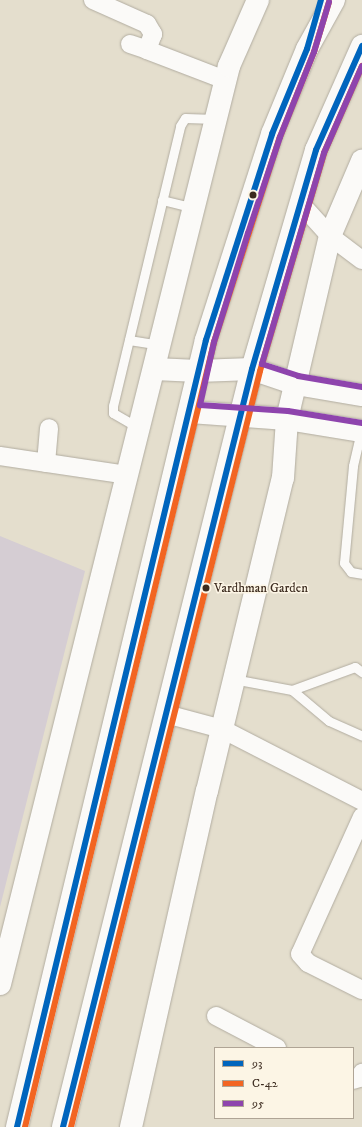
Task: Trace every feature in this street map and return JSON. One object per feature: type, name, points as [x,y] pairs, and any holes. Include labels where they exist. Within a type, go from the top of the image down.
[{"type":"main road","points":[[0,984],[225,80],[229,66],[258,0]]},
{"type":"main road","points":[[17,1127],[190,412],[198,371],[269,142],[307,49],[321,0]]},
{"type":"main road","points":[[307,49],[334,0]]},
{"type":"main road","points":[[62,1127],[252,369],[316,150],[362,46]]},
{"type":"main road","points":[[130,1127],[233,679],[283,478],[287,419],[330,236],[362,161]]},
{"type":"main road","points":[[154,369],[198,371],[252,369],[296,384],[362,395]]},
{"type":"main road","points":[[190,412],[287,419],[361,431]]},
{"type":"street","points":[[93,0],[147,24],[153,34],[147,50]]},
{"type":"street","points":[[130,44],[225,80]]},
{"type":"street","points":[[301,204],[330,236],[362,260]]},
{"type":"street","points":[[46,462],[49,428]]},
{"type":"street","points":[[0,456],[127,475]]},
{"type":"street","points":[[166,714],[222,729],[362,801]]},
{"type":"street","points":[[362,817],[300,954],[308,963],[362,990]]},
{"type":"street","points":[[216,1016],[275,1047]]},
{"type":"street","points":[[354,1080],[359,1078],[362,1073]]},
{"type":"lane","points":[[139,428],[113,413],[113,406],[180,126],[185,118],[216,119]]},
{"type":"lane","points":[[162,200],[194,208]]},
{"type":"lane","points":[[129,340],[160,345]]},
{"type":"lane","points":[[361,431],[352,469],[344,563],[351,572],[362,574]]},
{"type":"lane","points":[[352,469],[362,470]]},
{"type":"lane","points":[[292,690],[355,667],[362,672]]},
{"type":"lane","points":[[233,679],[292,690],[328,721],[362,736]]},
{"type":"shaded area","points":[[0,536],[85,571],[0,907]]},
{"type":"transit line","name":"93","points":[[17,1127],[206,340],[272,134],[307,49],[321,0]]},
{"type":"transit line","name":"C-42","points":[[25,1127],[214,342],[280,137],[314,52],[329,2]]},
{"type":"transit line","name":"95","points":[[329,2],[314,52],[280,137],[248,233],[214,342],[200,405],[288,411],[362,423]]},
{"type":"transit line","name":"93","points":[[63,1127],[252,369],[316,150],[362,46]]},
{"type":"transit line","name":"C-42","points":[[71,1127],[260,371],[324,153],[362,66]]},
{"type":"transit line","name":"95","points":[[362,66],[324,153],[262,364],[298,376],[362,387]]},
{"type":"place","name":"Vardhman Garden","points":[[206,588]]}]
